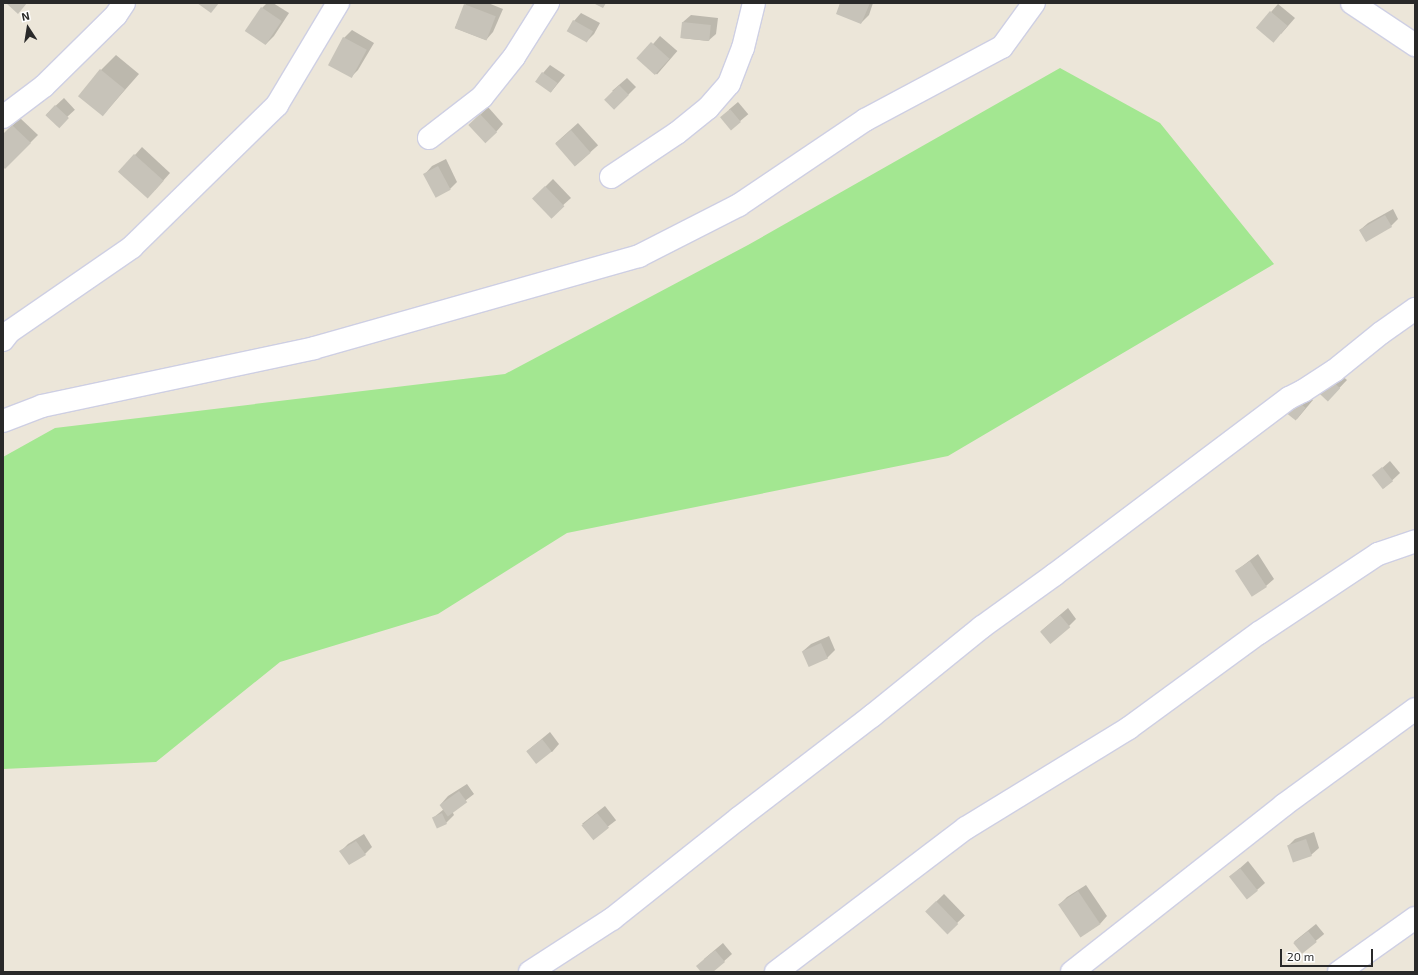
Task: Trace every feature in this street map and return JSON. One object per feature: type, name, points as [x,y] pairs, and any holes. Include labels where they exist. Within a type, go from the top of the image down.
[{"type":"street","points":[[3,117],[44,86],[116,15],[124,3]]},
{"type":"street","points":[[3,340],[10,332],[132,247],[277,105],[338,3]]},
{"type":"street","points":[[430,138],[482,97],[514,57],[548,3]]},
{"type":"street","points":[[611,177],[677,133],[708,108],[729,84],[743,48],[754,3]]},
{"type":"street","points":[[3,421],[42,406],[314,348],[639,256],[739,205],[865,120],[1002,47],[1034,3]]},
{"type":"street","points":[[1352,3],[1415,45]]},
{"type":"street","points":[[530,972],[612,919],[739,818],[872,716],[982,627],[1054,575],[1290,398],[1334,371],[1415,309]]},
{"type":"street","points":[[776,972],[966,828],[1130,728],[1259,633],[1378,554],[1415,541]]},
{"type":"street","points":[[1072,972],[1284,805],[1415,709]]},
{"type":"street","points":[[1339,972],[1415,918]]},
{"type":"green space","points":[[1060,68],[1160,123],[1274,264],[948,456],[567,533],[438,614],[280,662],[156,762],[3,769],[3,457],[55,428],[505,374],[748,245]]},
{"type":"building","points":[[6,3],[27,3],[18,14]]},
{"type":"building","points":[[197,3],[219,3],[211,13]]},
{"type":"building","points":[[593,3],[606,3],[603,8]]},
{"type":"building","points":[[840,3],[870,3],[861,24],[836,14]]},
{"type":"building","points":[[464,4],[496,16],[486,40],[455,28]]},
{"type":"building","points":[[261,7],[282,21],[266,45],[245,31]]},
{"type":"building","points":[[1270,11],[1288,26],[1273,43],[1256,28]]},
{"type":"building","points":[[573,20],[593,31],[587,43],[567,31]]},
{"type":"building","points":[[682,22],[711,25],[709,41],[680,38]]},
{"type":"building","points":[[343,37],[367,50],[352,78],[328,65]]},
{"type":"building","points":[[651,42],[670,59],[655,75],[636,58]]},
{"type":"building","points":[[100,69],[125,89],[103,116],[78,96]]},
{"type":"building","points":[[542,72],[558,83],[551,93],[535,82]]},
{"type":"building","points":[[619,85],[629,95],[614,110],[604,100]]},
{"type":"building","points":[[55,105],[69,118],[59,128],[45,115]]},
{"type":"building","points":[[730,109],[741,122],[731,130],[720,117]]},
{"type":"building","points":[[480,114],[497,132],[485,143],[468,125]]},
{"type":"building","points":[[12,125],[31,143],[5,169],[3,167],[3,134]]},
{"type":"building","points":[[571,130],[591,153],[575,166],[555,144]]},
{"type":"building","points":[[134,154],[164,181],[148,199],[118,172]]},
{"type":"building","points":[[438,166],[451,190],[436,198],[423,174]]},
{"type":"building","points":[[545,186],[564,206],[552,219],[532,199]]},
{"type":"building","points":[[1385,215],[1392,227],[1366,242],[1359,230]]},
{"type":"building","points":[[1327,376],[1340,388],[1328,401],[1315,389]]},
{"type":"building","points":[[1293,398],[1306,408],[1296,420],[1283,411]]},
{"type":"building","points":[[1382,467],[1393,481],[1383,489],[1372,475]]},
{"type":"building","points":[[1250,561],[1267,587],[1252,597],[1235,571]]},
{"type":"building","points":[[1060,615],[1070,627],[1050,644],[1040,632]]},
{"type":"building","points":[[821,643],[828,659],[809,667],[802,652]]},
{"type":"building","points":[[542,739],[552,752],[536,764],[526,751]]},
{"type":"building","points":[[459,791],[467,802],[448,816],[440,805]]},
{"type":"building","points":[[442,813],[447,824],[437,828],[432,817]]},
{"type":"building","points":[[597,813],[609,828],[593,840],[581,826]]},
{"type":"building","points":[[1306,839],[1312,856],[1293,863],[1287,846]]},
{"type":"building","points":[[356,841],[366,855],[349,865],[339,851]]},
{"type":"building","points":[[1240,868],[1258,891],[1247,899],[1229,877]]},
{"type":"building","points":[[1078,891],[1100,924],[1080,938],[1058,904]]},
{"type":"building","points":[[936,901],[958,924],[947,934],[925,911]]},
{"type":"building","points":[[1308,931],[1317,942],[1302,954],[1293,943]]},
{"type":"building","points":[[715,950],[725,962],[713,972],[701,972],[696,966]]}]
